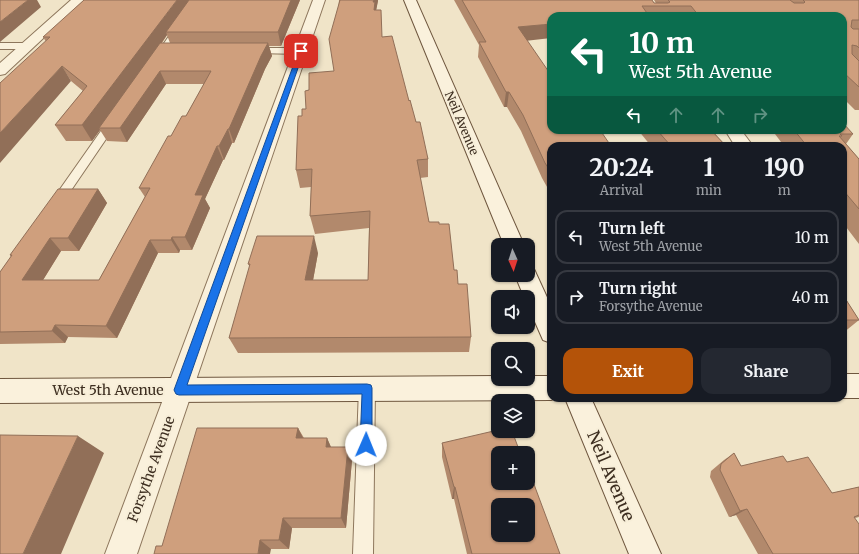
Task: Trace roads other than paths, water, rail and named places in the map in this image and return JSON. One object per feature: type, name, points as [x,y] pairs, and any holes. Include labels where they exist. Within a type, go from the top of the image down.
[{"type":"street","points":[[0,71],[78,0]]},
{"type":"street","name":"Forsythe Avenue","points":[[121,554],[319,0]]},
{"type":"street","name":"Neil Avenue","points":[[410,0],[511,238]]},
{"type":"street","points":[[529,282],[547,324]]},
{"type":"street","points":[[847,386],[859,386]]},
{"type":"street","name":"West 5th Avenue","points":[[0,390],[547,388]]},
{"type":"street","name":"Neil Avenue","points":[[580,402],[645,554]]},
{"type":"lane","points":[[149,70],[166,51],[198,0]]},
{"type":"lane","points":[[0,46],[27,46]]},
{"type":"lane","points":[[241,51],[301,51]]},
{"type":"lane","points":[[50,212],[122,109]]},
{"type":"lane","points":[[363,554],[367,388]]}]
